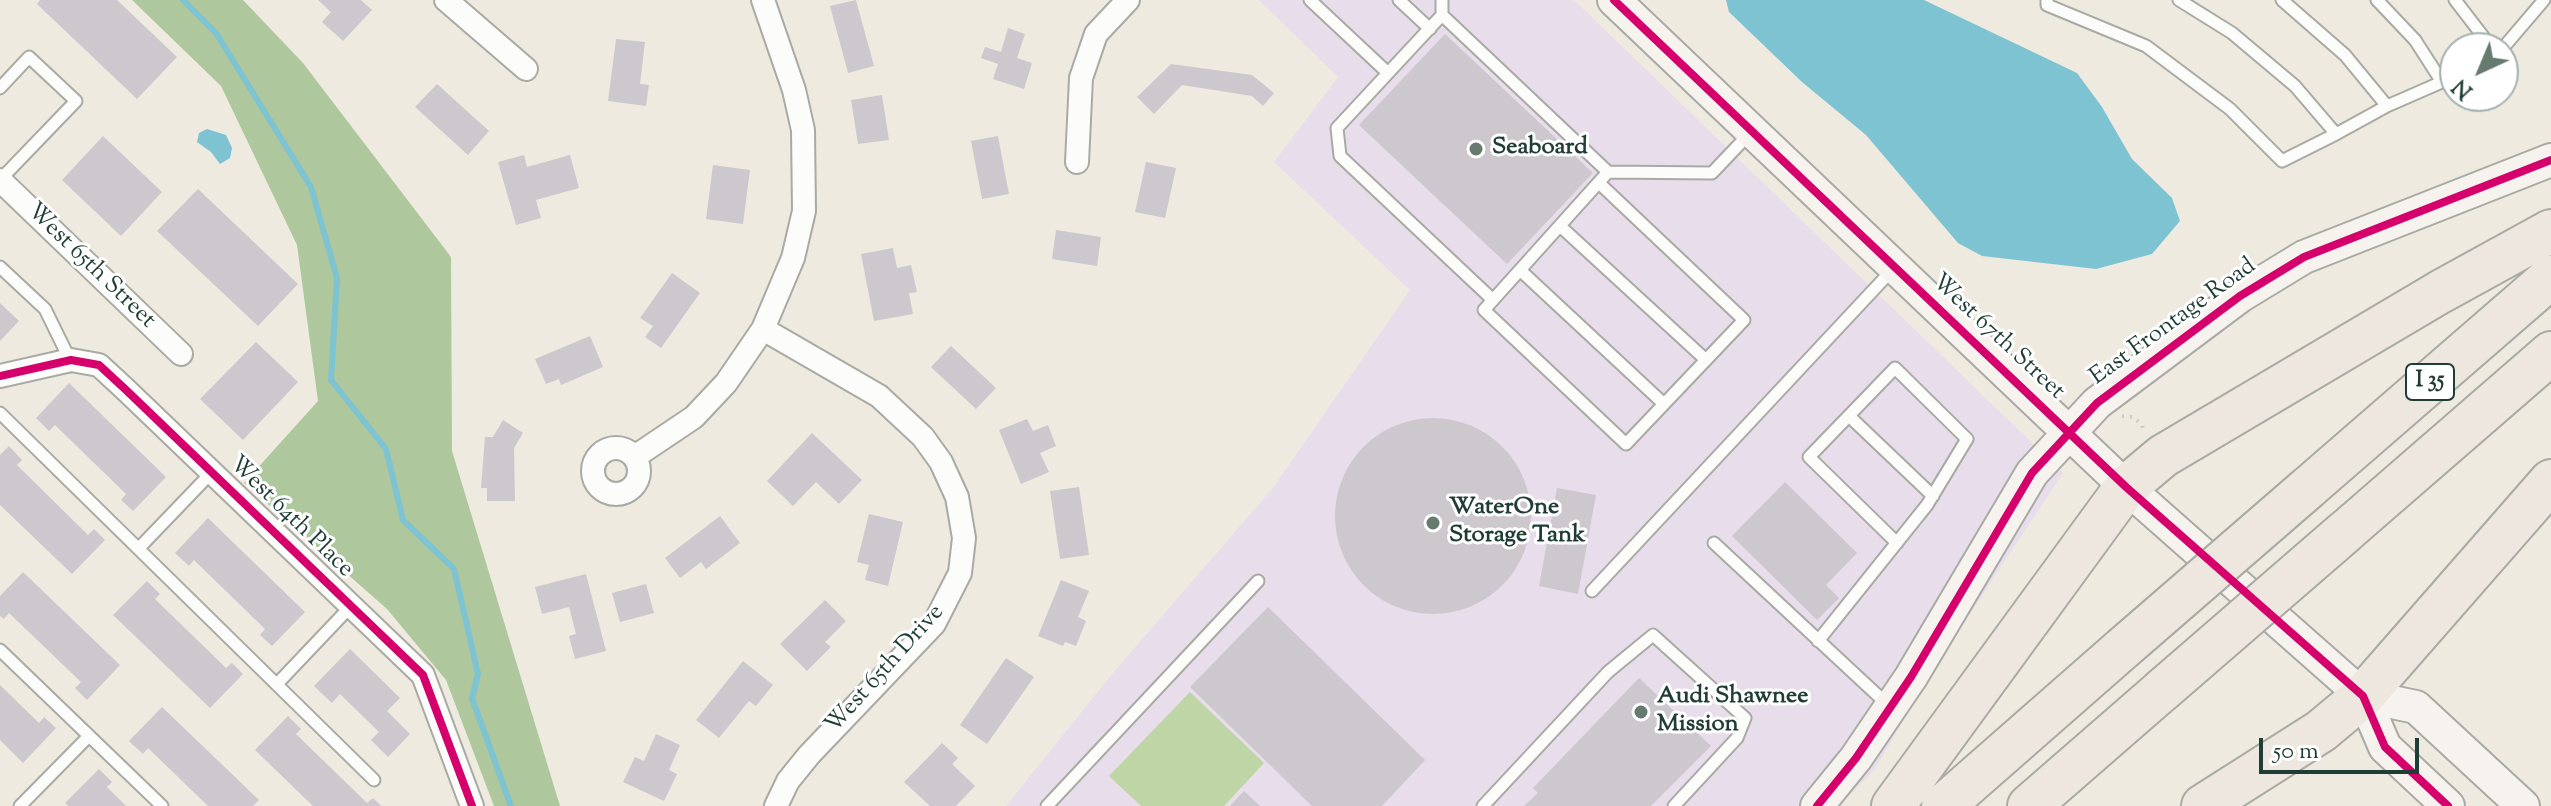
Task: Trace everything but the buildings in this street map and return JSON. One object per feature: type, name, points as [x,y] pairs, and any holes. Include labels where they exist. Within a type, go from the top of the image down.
[{"type":"highway","points":[[1893,806],[2126,487],[2163,456],[2189,440],[2440,292],[2551,231]]},
{"type":"highway","name":"I 35","points":[[1943,806],[2551,277]]},
{"type":"highway","name":"I 35","points":[[2029,806],[2551,353]]},
{"type":"highway","points":[[2203,806],[2321,731],[2363,696],[2551,481]]},
{"type":"street","points":[[446,0],[526,69]]},
{"type":"street","points":[[636,456],[694,417],[726,383],[763,329],[793,258],[804,211],[806,174],[803,130],[794,90],[763,0]]},
{"type":"street","points":[[1077,162],[1081,78],[1096,34],[1128,0]]},
{"type":"street","name":"West 67th Street","points":[[1614,0],[2126,487],[2363,696],[2385,747],[2448,806]]},
{"type":"street","name":"East Frontage Road","points":[[1817,806],[1891,708],[2032,473],[2097,403],[2240,296],[2304,257],[2551,160]]},
{"type":"street","name":"West 65th Street","points":[[0,180],[181,354]]},
{"type":"street","name":"West 65th Drive","points":[[763,329],[879,396],[923,437],[941,462],[957,497],[964,538],[960,573],[934,624],[809,755],[788,781],[776,806]]},
{"type":"street","points":[[0,376],[70,360]]},
{"type":"street","name":"West 64th Place","points":[[70,360],[99,365],[423,675],[472,806]]},
{"type":"street","name":"West 67th Street","points":[[2363,696],[2416,707],[2523,806]]},
{"type":"lane","points":[[1310,0],[1388,73]]},
{"type":"lane","points":[[1399,0],[1430,29]]},
{"type":"lane","points":[[1442,0],[1442,15],[1337,128],[1340,156],[1493,300]]},
{"type":"lane","points":[[2047,0],[2047,5],[2146,46],[2230,109],[2282,161],[2387,106],[2439,83]]},
{"type":"lane","points":[[2179,0],[2232,33],[2295,86],[2336,134]]},
{"type":"lane","points":[[2282,0],[2345,55],[2387,106]]},
{"type":"lane","points":[[2377,0],[2415,40],[2439,77]]},
{"type":"lane","points":[[2455,0],[2480,32]]},
{"type":"lane","points":[[2516,32],[2539,2]]},
{"type":"lane","points":[[1442,15],[1608,172],[1712,173],[1752,131]]},
{"type":"lane","points":[[0,88],[29,57],[76,101],[0,180]]},
{"type":"lane","points":[[1599,183],[1744,320],[1626,444],[1484,310],[1608,172]]},
{"type":"lane","points":[[1560,226],[1706,360]]},
{"type":"lane","points":[[0,267],[45,309],[70,360]]},
{"type":"lane","points":[[1592,591],[1894,268]]},
{"type":"lane","points":[[1520,270],[1664,404]]},
{"type":"lane","points":[[1818,641],[1897,543],[1933,496],[1967,439],[1895,368],[1809,457],[1897,543]]},
{"type":"lane","points":[[0,413],[374,780]]},
{"type":"lane","points":[[1849,416],[1933,496]]},
{"type":"lane","points":[[139,548],[212,472]]},
{"type":"lane","points":[[1714,543],[1891,708]]},
{"type":"lane","points":[[1047,806],[1258,581]]},
{"type":"lane","points":[[277,684],[352,605]]},
{"type":"lane","points":[[1483,806],[1608,672],[1653,635],[1745,718],[1737,738],[1674,806]]},
{"type":"lane","points":[[0,650],[162,806]]},
{"type":"lane","points":[[20,806],[89,736]]},
{"type":"path","points":[[2118,416],[2133,417],[2142,425],[2145,439]]},
{"type":"shaded area","points":[[1259,0],[1574,0],[2063,473],[1927,679],[1875,769],[1839,806],[1006,806],[1112,674],[1273,488],[1410,290],[1274,162],[1338,77]]},
{"type":"green space","points":[[132,0],[243,0],[303,63],[451,257],[452,451],[560,806],[494,806],[446,680],[387,609],[244,483],[318,401],[297,245],[221,86]]},
{"type":"green space","points":[[1190,692],[1264,763],[1224,806],[1141,806],[1109,776]]},
{"type":"water","points":[[1726,0],[1924,0],[2077,73],[2102,107],[2132,159],[2172,198],[2180,221],[2152,254],[2096,269],[1982,256],[1958,243],[1866,135],[1802,82],[1729,12]]},
{"type":"water","points":[[207,129],[226,135],[232,148],[230,158],[220,164],[211,152],[197,142],[199,133]]},
{"type":"waterway","points":[[183,0],[216,33],[311,187],[337,278],[331,380],[386,449],[403,520],[454,569],[478,674],[472,698],[511,806]]},
{"type":"cycle path","points":[[1614,0],[2126,487],[2363,696],[2385,747],[2448,806]]},
{"type":"cycle path","points":[[1817,806],[1856,758],[1911,677],[2032,473],[2097,403],[2240,296],[2304,257],[2551,160]]},
{"type":"cycle path","points":[[0,376],[71,360],[99,365],[423,675],[472,806]]},
{"type":"place","name":"Seaboard","points":[[1476,149]]},
{"type":"place","name":"WaterOne Storage Tank","points":[[1433,523]]},
{"type":"place","name":"Audi Shawnee Mission","points":[[1641,712]]}]
